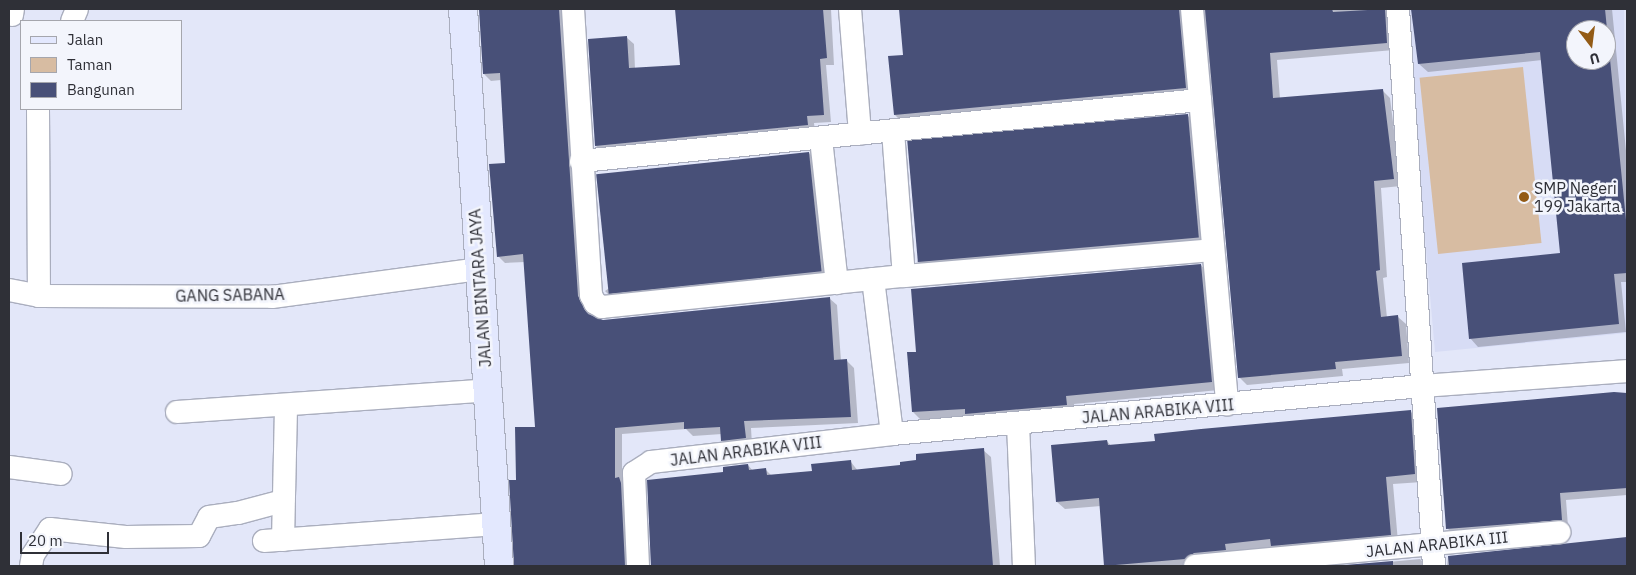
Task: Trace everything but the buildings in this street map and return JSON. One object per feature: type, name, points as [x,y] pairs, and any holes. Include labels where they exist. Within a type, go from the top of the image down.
[{"type":"street","name":"JALAN BINTARA JAYA","points":[[463,9],[499,566]]},
{"type":"street","points":[[573,9],[581,161],[591,295],[595,303],[602,307],[904,276],[1213,250]]},
{"type":"street","points":[[850,9],[860,134]]},
{"type":"street","points":[[1192,9],[1227,404]]},
{"type":"street","points":[[1398,9],[1434,556]]},
{"type":"street","points":[[581,161],[821,139],[1200,100]]},
{"type":"street","points":[[38,110],[39,296]]},
{"type":"street","points":[[893,131],[904,276]]},
{"type":"street","points":[[821,139],[838,283]]},
{"type":"street","name":"GANG SABANA","points":[[9,290],[39,296],[272,297],[480,269]]},
{"type":"street","points":[[874,279],[892,434]]},
{"type":"street","name":"JALAN ARABIKA VIII","points":[[638,566],[634,473],[651,462],[892,434],[1423,386],[1627,371]]},
{"type":"street","points":[[177,412],[488,390]]},
{"type":"street","points":[[286,405],[283,501],[273,540],[496,524]]},
{"type":"street","points":[[1018,424],[1024,566]]},
{"type":"street","points":[[9,467],[61,474]]},
{"type":"street","points":[[31,566],[32,555],[50,529],[126,537],[199,536],[209,516],[238,514],[283,501]]},
{"type":"street","name":"JALAN ARABIKA III","points":[[1195,566],[1434,556],[1559,532]]},
{"type":"shaded area","name":"SMP Negeri 199 Jakarta","points":[[1405,9],[1624,9],[1627,333],[1435,352]]},
{"type":"green space","points":[[1523,67],[1542,243],[1438,254],[1420,78]]},
{"type":"place","name":"SMP Negeri 199 Jakarta","points":[[1524,197]]}]
